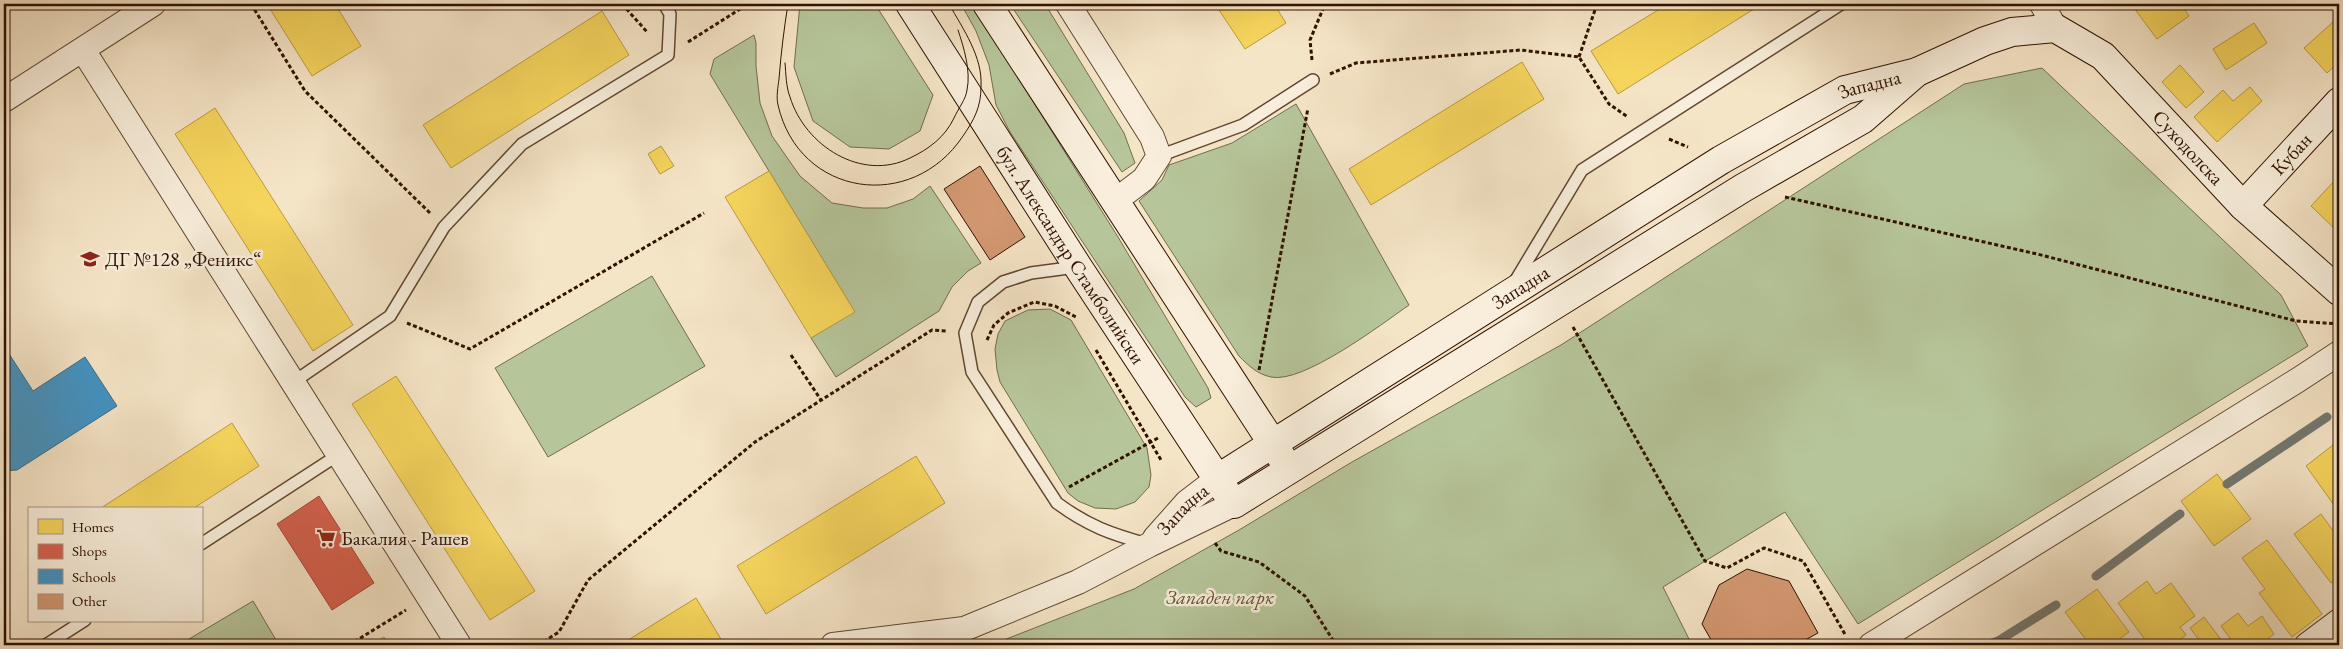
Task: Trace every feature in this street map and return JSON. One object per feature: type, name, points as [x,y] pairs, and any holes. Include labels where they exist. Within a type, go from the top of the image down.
[{"type":"street","points":[[4,100],[153,4]]},
{"type":"street","name":"бул. Александър Стамболийски","points":[[910,4],[1078,267],[1234,504]]},
{"type":"street","points":[[987,4],[1290,470]]},
{"type":"street","points":[[1068,4],[1152,137],[1159,156],[1144,179],[1115,201]]},
{"type":"street","points":[[2042,4],[2055,28]]},
{"type":"street","name":"Западна","points":[[1149,545],[1187,502],[1217,479],[1721,160],[1844,90],[1917,72],[1985,41],[2012,32],[2055,28]]},
{"type":"street","name":"Суходолска","points":[[2055,28],[2102,56],[2243,206],[2339,291]]},
{"type":"street","points":[[83,50],[459,645]]},
{"type":"street","name":"Западна","points":[[833,645],[964,629],[1078,582],[1234,504],[1743,188],[1863,119],[1917,72]]},
{"type":"street","name":"Кубан","points":[[2243,206],[2339,102]]},
{"type":"street","points":[[1871,645],[2339,353]]},
{"type":"street","points":[[2307,645],[2339,621]]},
{"type":"lane","points":[[292,383],[390,316],[444,227],[522,144],[668,55],[670,14],[664,4]]},
{"type":"lane","points":[[1506,295],[1582,170],[1841,4]]},
{"type":"lane","points":[[1159,156],[1242,125],[1313,80]]},
{"type":"lane","points":[[1078,267],[1030,273],[1003,282],[978,302],[966,333],[972,372],[1057,503],[1076,518],[1106,532],[1149,545]]},
{"type":"lane","points":[[202,543],[338,455]]},
{"type":"lane","points":[[46,645],[82,622]]},
{"type":"path","points":[[251,4],[305,91],[444,227]]},
{"type":"path","points":[[622,4],[668,55],[748,4]]},
{"type":"path","points":[[1258,373],[1313,80],[1310,40],[1325,4]]},
{"type":"path","points":[[1579,57],[1597,4]]},
{"type":"path","points":[[1313,80],[1356,63],[1365,62],[1521,50],[1579,57]]},
{"type":"path","points":[[1579,57],[1609,104],[1645,130],[1721,160]]},
{"type":"path","points":[[1743,188],[2037,254],[2296,321],[2339,324]]},
{"type":"path","points":[[390,316],[470,349],[704,212]]},
{"type":"path","points":[[986,349],[987,341],[994,325],[1008,313],[1034,302],[1055,306],[1076,317],[1081,325]]},
{"type":"path","points":[[1559,303],[1705,561],[1727,568],[1764,548],[1803,561],[1847,637]]},
{"type":"path","points":[[538,645],[559,632],[588,580],[755,442],[932,330],[966,333]]},
{"type":"path","points":[[1091,342],[1161,460]]},
{"type":"path","points":[[792,355],[821,400]]},
{"type":"path","points":[[1068,487],[1151,442]]},
{"type":"path","points":[[1214,543],[1221,551],[1259,562],[1305,596],[1336,645]]},
{"type":"path","points":[[348,645],[428,596]]},
{"type":"green space","points":[[800,4],[875,4],[933,95],[920,131],[889,149],[850,147],[813,121],[794,67]]},
{"type":"green space","points":[[961,4],[972,4],[1118,237],[1208,388],[1211,398],[1196,407],[1185,397],[1010,132],[996,105],[989,65],[976,31]]},
{"type":"green space","points":[[1010,4],[1045,4],[1124,133],[1135,163],[1122,172]]},
{"type":"green space","points":[[754,35],[760,103],[772,136],[800,176],[832,203],[863,208],[887,208],[913,199],[930,186],[981,263],[968,271],[952,287],[939,311],[836,377],[811,338],[854,311],[710,74],[714,59]]},
{"type":"green space","name":"Западен парк","points":[[2042,68],[2281,295],[2308,346],[1858,624],[1785,512],[1663,587],[1692,645],[991,645],[1134,589],[1239,530],[1352,462],[1561,345],[1964,84]]},
{"type":"green space","points":[[1296,104],[1409,305],[1362,338],[1322,362],[1285,377],[1271,377],[1257,372],[1239,356],[1139,201],[1162,180],[1169,165],[1232,143]]},
{"type":"green space","points":[[652,276],[705,366],[548,457],[495,368]]},
{"type":"green space","points":[[1050,309],[1071,320],[1147,448],[1151,475],[1149,487],[1135,502],[1116,509],[1095,508],[1078,501],[1068,493],[1000,382],[995,349],[998,334],[1005,321],[1028,310]]},
{"type":"green space","points":[[253,601],[279,645],[179,645]]},
{"type":"building: Homes","points":[[267,4],[335,4],[361,46],[312,76]]},
{"type":"building: Homes","points":[[1215,4],[1274,4],[1286,23],[1245,49]]},
{"type":"building: Homes","points":[[1668,4],[1762,4],[1618,94],[1591,51]]},
{"type":"building: Homes","points":[[2131,4],[2181,4],[2189,16],[2157,39]]},
{"type":"building: Homes","points":[[602,11],[629,55],[451,168],[423,125]]},
{"type":"building: Homes","points":[[2333,22],[2339,29],[2339,62],[2327,73],[2304,48]]},
{"type":"building: Homes","points":[[2254,23],[2267,43],[2226,70],[2213,49]]},
{"type":"building: Homes","points":[[1522,62],[1544,99],[1371,205],[1349,169]]},
{"type":"building: Homes","points":[[2180,65],[2204,92],[2186,108],[2162,82]]},
{"type":"building: Homes","points":[[2250,87],[2262,101],[2217,142],[2194,117],[2223,90],[2233,101]]},
{"type":"building: Homes","points":[[215,108],[353,325],[313,351],[175,134]]},
{"type":"building: Homes","points":[[661,146],[674,166],[660,174],[648,154]]},
{"type":"building: Homes","points":[[769,171],[855,312],[811,338],[725,197]]},
{"type":"building: Homes","points":[[2339,176],[2339,233],[2311,206]]},
{"type":"building: Homes","points":[[396,376],[535,591],[490,620],[352,404]]},
{"type":"building: Homes","points":[[232,423],[259,466],[196,507],[103,507]]},
{"type":"building: Homes","points":[[2338,441],[2339,443],[2339,512],[2306,466]]},
{"type":"building: Homes","points":[[916,456],[945,503],[766,614],[737,566]]},
{"type":"building: Homes","points":[[2217,474],[2251,519],[2214,546],[2181,501]]},
{"type":"building: Homes","points":[[2321,514],[2339,539],[2339,577],[2331,583],[2294,534]]},
{"type":"building: Homes","points":[[2267,540],[2322,614],[2292,637],[2259,593],[2265,589],[2242,558]]},
{"type":"building: Homes","points":[[2147,581],[2156,594],[2171,583],[2195,616],[2180,627],[2186,635],[2172,645],[2149,645],[2118,603]]},
{"type":"building: Homes","points":[[2097,589],[2129,632],[2111,645],[2090,645],[2065,612]]},
{"type":"building: Homes","points":[[696,598],[724,644],[620,645]]},
{"type":"building: Homes","points":[[2238,613],[2248,626],[2262,616],[2274,634],[2262,645],[2235,645],[2221,626]]},
{"type":"building: Homes","points":[[2204,617],[2225,645],[2203,645],[2190,628]]},
{"type":"building: Homes","points":[[384,637],[389,645],[370,645]]},
{"type":"building: Homes","points":[[88,639],[92,645],[79,645]]},
{"type":"building: Shops","points":[[319,496],[374,583],[332,610],[277,524]]},
{"type":"building: Schools","points":[[4,346],[33,391],[85,357],[117,406],[17,470],[4,471]]},
{"type":"building: Other","points":[[980,166],[1025,237],[990,260],[944,189]]},
{"type":"building: Other","points":[[1747,569],[1789,581],[1818,633],[1796,645],[1714,645],[1702,624],[1719,585]]},
{"type":"waterway","points":[[2227,484],[2327,417]]},
{"type":"waterway","points":[[2096,576],[2180,514]]},
{"type":"waterway","points":[[1987,645],[1998,641],[2056,605]]},
{"type":"tram line","points":[[788,4],[777,99],[790,136],[809,159],[832,176],[859,184],[888,184],[916,177],[941,161],[963,136],[974,119],[981,94],[979,65],[966,33],[949,4]]},
{"type":"tram line","points":[[785,63],[790,97],[797,115],[808,131],[838,155],[855,162],[873,165],[892,164],[910,158],[936,142],[946,131],[964,100],[968,75],[965,52],[958,30]]},
{"type":"place","name":"ДГ №128 „Феникс“","points":[[90,259]]},
{"type":"place","name":"Бакалия - Рашев","points":[[326,538]]}]
